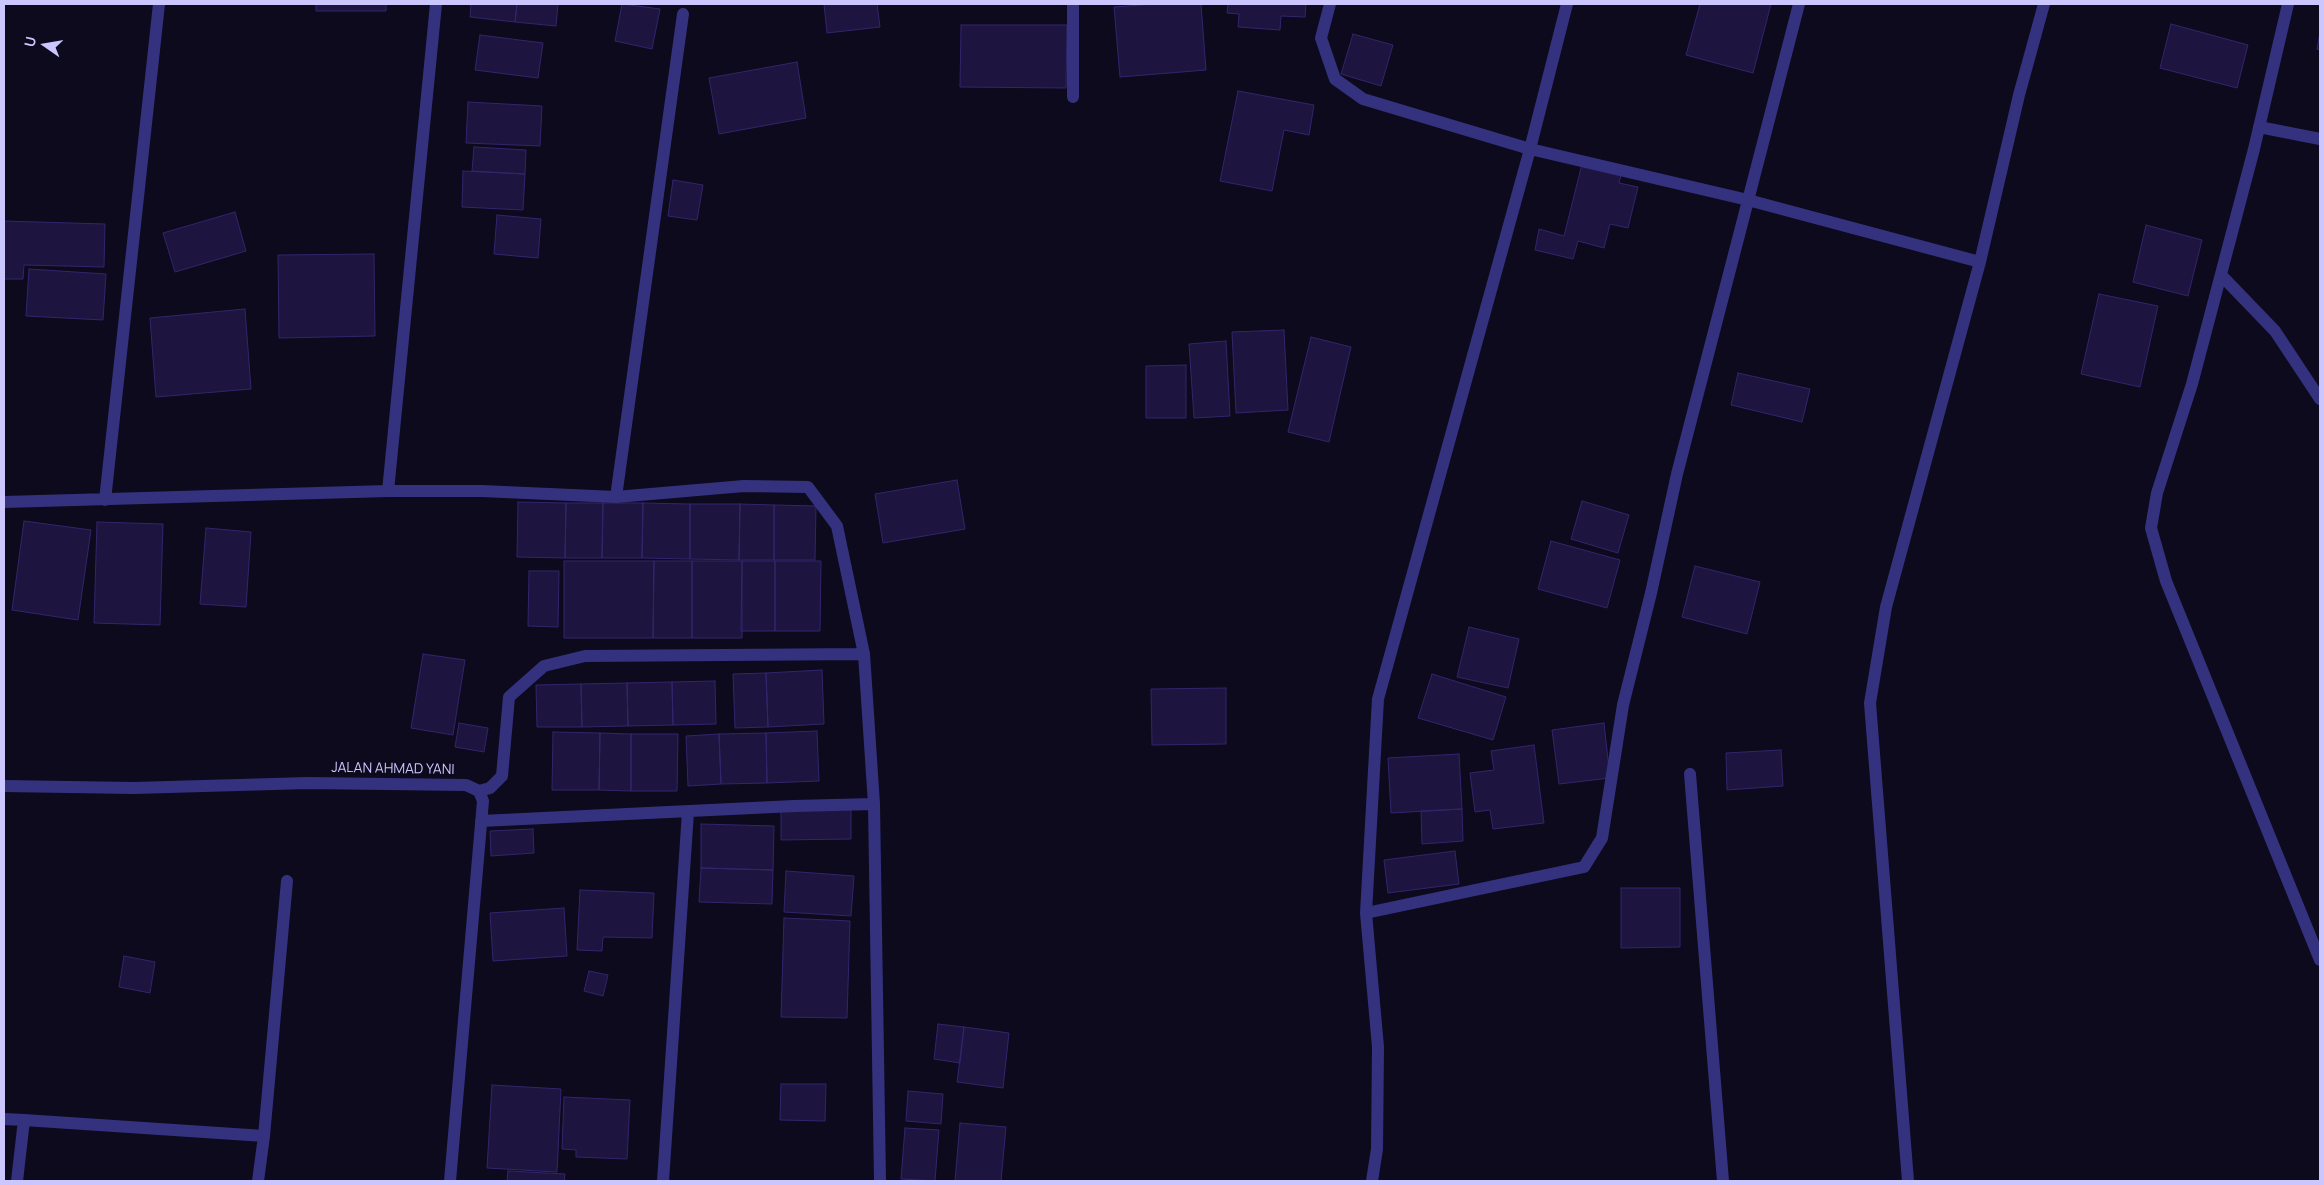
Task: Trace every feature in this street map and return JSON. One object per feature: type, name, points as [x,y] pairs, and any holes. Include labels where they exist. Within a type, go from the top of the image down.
[{"type":"street","points":[[105,500],[159,4]]},
{"type":"street","points":[[388,491],[436,4]]},
{"type":"street","points":[[1072,4],[1073,97]]},
{"type":"street","points":[[1330,4],[1320,38],[1335,79],[1363,99],[1530,149],[1748,200],[1980,262]]},
{"type":"street","points":[[1372,1181],[1376,1149],[1378,1048],[1366,913],[1378,699],[1530,149],[1567,4]]},
{"type":"street","points":[[1366,913],[1584,867],[1602,838],[1624,705],[1677,474],[1799,4]]},
{"type":"street","points":[[1908,1181],[1870,703],[1886,607],[1980,262],[2019,94],[2044,4]]},
{"type":"street","points":[[2288,4],[2221,276],[2192,384],[2157,493],[2151,528],[2166,581],[2320,960]]},
{"type":"street","points":[[616,497],[683,14]]},
{"type":"street","points":[[2259,128],[2320,139]]},
{"type":"street","points":[[2221,276],[2275,331],[2320,399]]},
{"type":"street","points":[[4,502],[482,490],[616,497],[744,486],[808,487],[837,526],[864,654],[874,804],[880,1181]]},
{"type":"street","points":[[450,1181],[483,801],[478,791],[490,788],[502,776],[509,697],[544,666],[585,656],[864,654]]},
{"type":"street","points":[[1690,774],[1723,1181]]},
{"type":"street","name":"JALAN AHMAD YANI","points":[[4,786],[134,788],[328,783],[466,785],[478,791]]},
{"type":"street","points":[[481,821],[874,804]]},
{"type":"street","points":[[663,1181],[688,812]]},
{"type":"street","points":[[258,1181],[264,1136],[287,881]]},
{"type":"street","points":[[4,1119],[264,1136]]},
{"type":"street","points":[[17,1181],[24,1120]]},
{"type":"building","points":[[316,4],[386,4],[386,11],[316,11]]},
{"type":"building","points":[[471,4],[517,4],[515,22],[470,17]]},
{"type":"building","points":[[517,4],[558,4],[556,26],[515,22]]},
{"type":"building","points":[[622,4],[660,9],[652,49],[615,41]]},
{"type":"building","points":[[824,4],[877,4],[880,27],[827,33]]},
{"type":"building","points":[[1155,4],[1201,4],[1206,70],[1120,77],[1114,7]]},
{"type":"building","points":[[1228,4],[1306,4],[1305,17],[1281,16],[1280,30],[1238,27],[1239,14],[1227,13]]},
{"type":"building","points":[[1700,4],[1771,4],[1753,73],[1686,55]]},
{"type":"building","points":[[2171,24],[2248,45],[2237,88],[2160,68]]},
{"type":"building","points":[[961,25],[1067,25],[1066,88],[960,87]]},
{"type":"building","points":[[2320,32],[2320,50],[2317,49]]},
{"type":"building","points":[[1353,34],[1393,45],[1381,86],[1341,74]]},
{"type":"building","points":[[480,35],[543,43],[538,78],[475,70]]},
{"type":"building","points":[[797,62],[806,118],[719,134],[709,78]]},
{"type":"building","points":[[1238,91],[1314,105],[1309,135],[1284,130],[1272,191],[1220,181]]},
{"type":"building","points":[[468,102],[542,106],[540,146],[466,143]]},
{"type":"building","points":[[474,147],[526,150],[525,174],[472,171]]},
{"type":"building","points":[[1582,164],[1621,175],[1619,183],[1638,187],[1628,228],[1610,224],[1604,248],[1578,241],[1573,259],[1535,250],[1539,229],[1564,236]]},
{"type":"building","points":[[463,171],[525,174],[523,210],[462,207]]},
{"type":"building","points":[[673,180],[703,185],[697,220],[668,216]]},
{"type":"building","points":[[235,212],[246,251],[175,272],[163,233]]},
{"type":"building","points":[[497,215],[541,219],[538,258],[494,254]]},
{"type":"building","points":[[4,221],[105,224],[104,267],[24,265],[23,279],[4,279]]},
{"type":"building","points":[[2146,225],[2202,240],[2188,296],[2133,282]]},
{"type":"building","points":[[374,254],[375,336],[279,338],[278,255]]},
{"type":"building","points":[[29,269],[106,274],[103,320],[26,316]]},
{"type":"building","points":[[2099,294],[2158,306],[2140,387],[2081,374]]},
{"type":"building","points":[[245,309],[251,389],[156,397],[150,318]]},
{"type":"building","points":[[1284,330],[1288,410],[1236,413],[1232,332]]},
{"type":"building","points":[[1311,337],[1351,347],[1329,442],[1288,432]]},
{"type":"building","points":[[1226,341],[1230,416],[1194,418],[1189,344]]},
{"type":"building","points":[[1186,365],[1186,418],[1146,418],[1146,366]]},
{"type":"building","points":[[1738,373],[1810,389],[1802,422],[1731,405]]},
{"type":"building","points":[[957,480],[965,529],[883,543],[875,494]]},
{"type":"building","points":[[1582,501],[1629,515],[1618,553],[1571,539]]},
{"type":"building","points":[[518,502],[566,503],[565,558],[517,557]]},
{"type":"building","points":[[566,503],[603,503],[602,558],[565,558]]},
{"type":"building","points":[[603,503],[643,503],[642,558],[602,558]]},
{"type":"building","points":[[643,503],[690,504],[690,559],[642,558]]},
{"type":"building","points":[[690,504],[740,504],[739,560],[690,559]]},
{"type":"building","points":[[740,504],[774,505],[774,560],[739,560]]},
{"type":"building","points":[[774,505],[816,506],[815,560],[774,560]]},
{"type":"building","points":[[24,521],[91,530],[78,620],[12,610]]},
{"type":"building","points":[[97,522],[163,524],[160,625],[94,623]]},
{"type":"building","points":[[206,528],[251,532],[246,607],[200,604]]},
{"type":"building","points":[[1551,541],[1620,560],[1607,608],[1538,589]]},
{"type":"building","points":[[564,561],[654,561],[653,638],[564,638]]},
{"type":"building","points":[[654,561],[692,561],[692,638],[653,638]]},
{"type":"building","points":[[692,561],[742,561],[742,638],[692,638]]},
{"type":"building","points":[[742,561],[775,561],[775,631],[741,631]]},
{"type":"building","points":[[775,561],[821,561],[820,631],[775,631]]},
{"type":"building","points":[[1695,566],[1760,582],[1747,634],[1682,617]]},
{"type":"building","points":[[529,571],[559,571],[558,627],[528,626]]},
{"type":"building","points":[[1469,627],[1519,639],[1508,688],[1457,677]]},
{"type":"building","points":[[423,654],[465,660],[453,735],[411,728]]},
{"type":"building","points":[[822,670],[824,724],[768,727],[766,673]]},
{"type":"building","points":[[766,673],[768,727],[735,728],[733,674]]},
{"type":"building","points":[[1432,674],[1506,697],[1493,740],[1418,718]]},
{"type":"building","points":[[715,681],[716,724],[673,725],[672,682]]},
{"type":"building","points":[[672,682],[673,725],[628,726],[627,683]]},
{"type":"building","points":[[627,683],[628,726],[582,727],[581,684]]},
{"type":"building","points":[[581,684],[582,727],[537,727],[536,685]]},
{"type":"building","points":[[1226,688],[1226,744],[1152,745],[1151,689]]},
{"type":"building","points":[[459,723],[488,728],[484,752],[455,747]]},
{"type":"building","points":[[1604,723],[1610,778],[1559,784],[1552,730]]},
{"type":"building","points":[[817,731],[819,781],[767,783],[766,733]]},
{"type":"building","points":[[553,732],[600,733],[599,790],[552,790]]},
{"type":"building","points":[[600,733],[631,734],[631,791],[599,790]]},
{"type":"building","points":[[766,733],[767,783],[721,784],[719,734]]},
{"type":"building","points":[[631,734],[678,734],[677,791],[631,791]]},
{"type":"building","points":[[719,734],[721,784],[688,786],[686,736]]},
{"type":"building","points":[[1534,745],[1544,823],[1493,829],[1490,810],[1475,812],[1470,773],[1494,770],[1491,751]]},
{"type":"building","points":[[1781,750],[1783,786],[1727,790],[1726,753]]},
{"type":"building","points":[[1459,754],[1462,809],[1391,813],[1388,758]]},
{"type":"building","points":[[851,807],[851,839],[781,840],[781,809]]},
{"type":"building","points":[[1462,809],[1463,841],[1422,844],[1421,811]]},
{"type":"building","points":[[701,824],[774,826],[773,870],[701,868]]},
{"type":"building","points":[[533,829],[534,853],[491,856],[490,831]]},
{"type":"building","points":[[1455,851],[1459,884],[1388,893],[1384,860]]},
{"type":"building","points":[[701,868],[773,870],[772,904],[699,902]]},
{"type":"building","points":[[786,871],[854,876],[851,916],[784,912]]},
{"type":"building","points":[[1621,888],[1680,888],[1680,947],[1621,948]]},
{"type":"building","points":[[580,890],[654,893],[652,938],[603,937],[602,951],[577,950]]},
{"type":"building","points":[[564,908],[567,956],[493,961],[490,913]]},
{"type":"building","points":[[784,918],[850,921],[847,1018],[781,1017]]},
{"type":"building","points":[[124,956],[155,962],[150,993],[119,987]]},
{"type":"building","points":[[589,971],[608,975],[603,996],[584,991]]},
{"type":"building","points":[[938,1024],[964,1027],[960,1063],[934,1059]]},
{"type":"building","points":[[964,1027],[1009,1033],[1003,1088],[957,1082]]},
{"type":"building","points":[[781,1084],[826,1084],[825,1121],[780,1120]]},
{"type":"building","points":[[492,1085],[561,1089],[557,1172],[487,1168]]},
{"type":"building","points":[[908,1091],[943,1094],[941,1124],[906,1121]]},
{"type":"building","points":[[564,1097],[630,1100],[627,1159],[576,1157],[576,1150],[562,1149]]},
{"type":"building","points":[[960,1123],[1006,1127],[1001,1181],[955,1181]]},
{"type":"building","points":[[905,1128],[939,1130],[935,1181],[901,1179]]},
{"type":"building","points":[[508,1171],[565,1174],[564,1181],[507,1181]]}]
